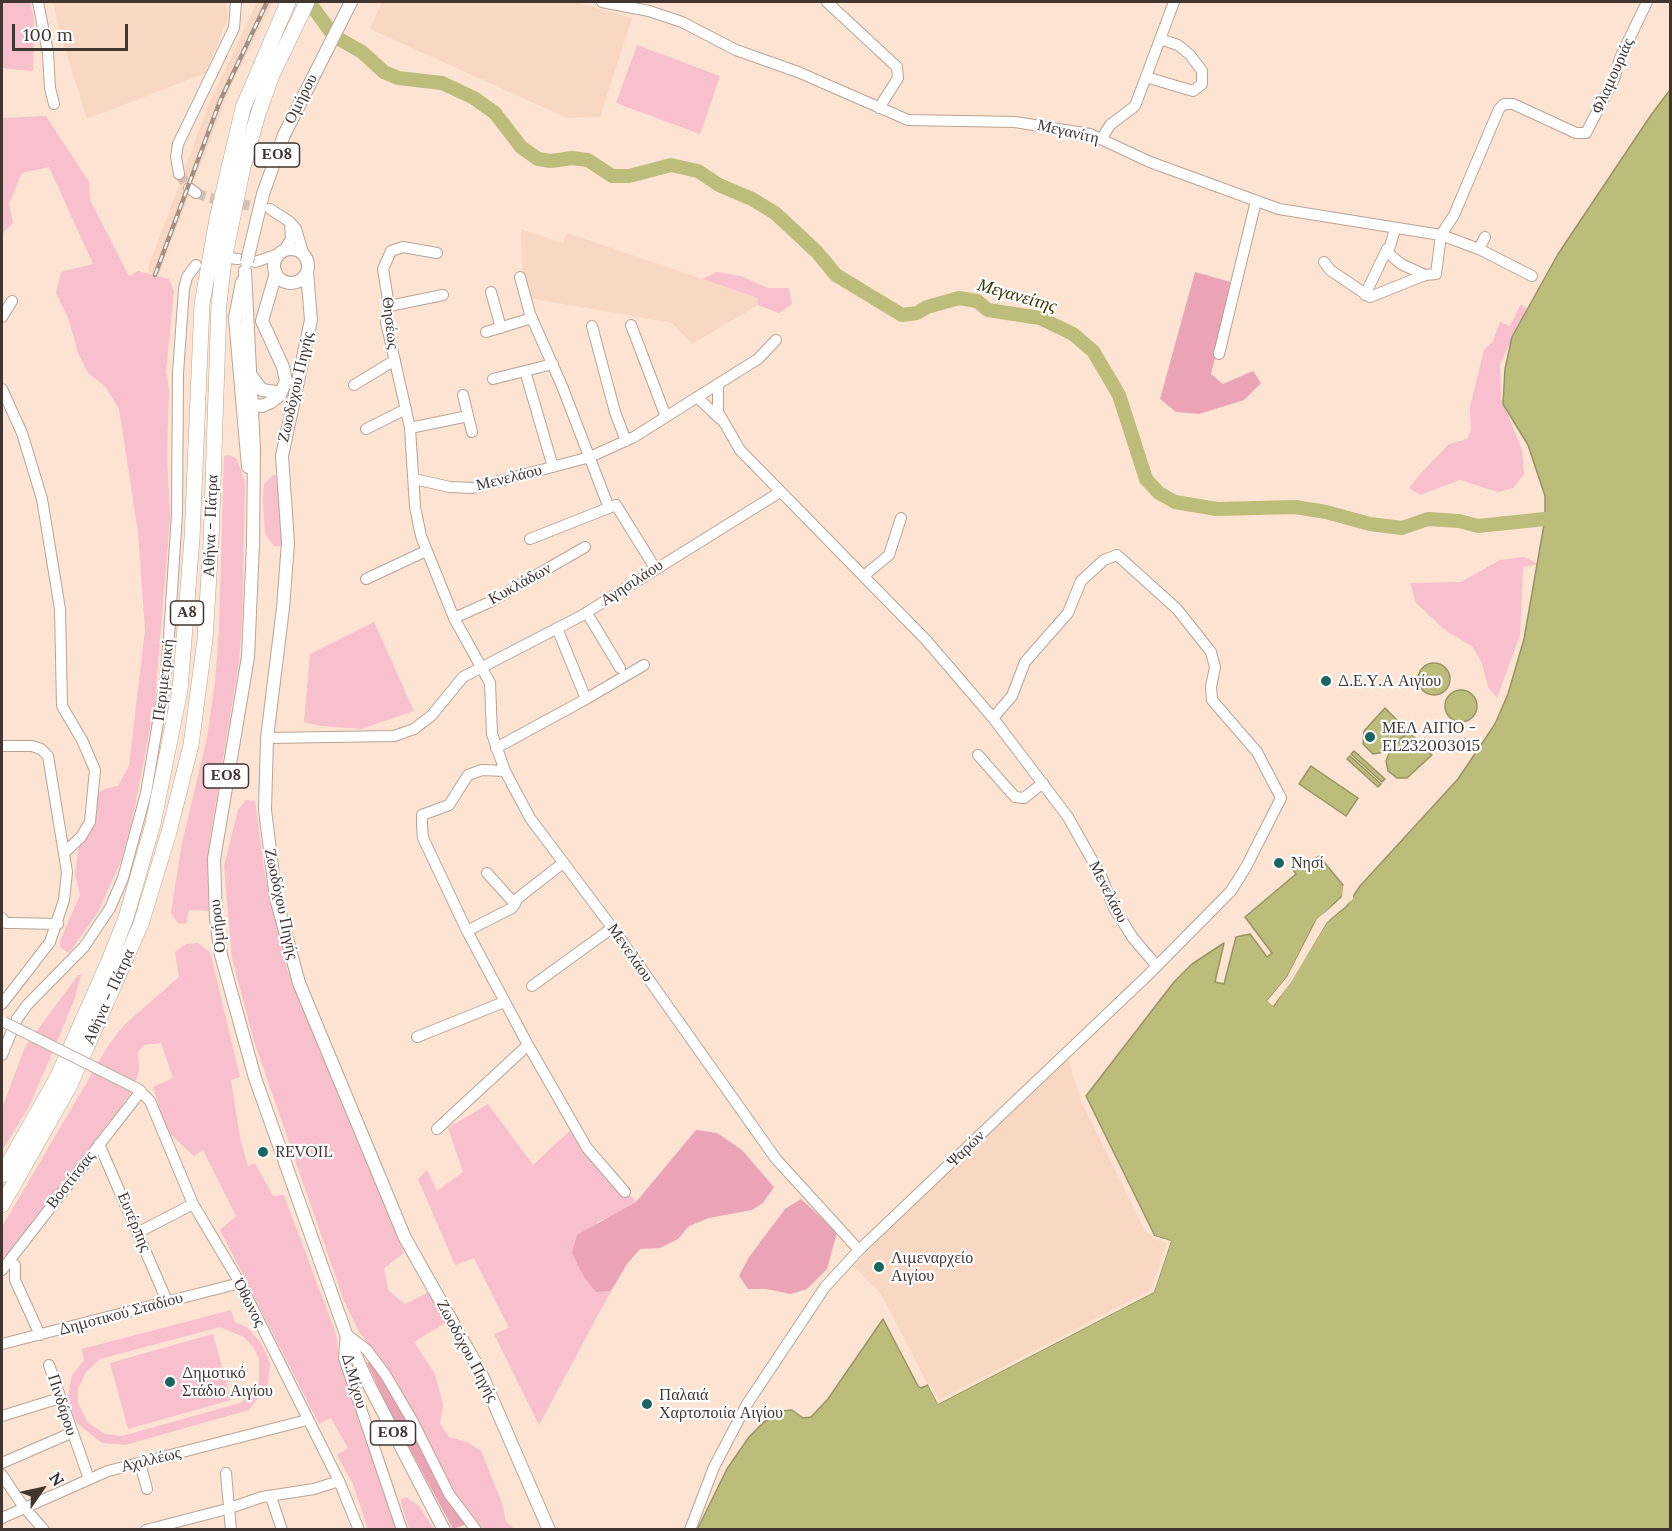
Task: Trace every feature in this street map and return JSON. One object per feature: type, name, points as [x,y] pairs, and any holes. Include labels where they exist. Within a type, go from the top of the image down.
[{"type":"highway","name":"Αθήνα - Πάτρα","points":[[2,1175],[57,1078],[108,963],[126,918],[153,825],[180,690],[192,538],[202,304],[217,219],[238,125],[275,27],[288,2]]},
{"type":"highway","name":"Αθήνα - Πάτρα","points":[[2,1205],[70,1085],[141,924],[170,832],[191,745],[208,595],[219,304],[224,260],[250,140],[272,75],[307,2]]},
{"type":"main road","name":"Ομήρου","points":[[253,501],[246,401],[235,308],[242,261],[284,135],[351,2]]},
{"type":"main road","points":[[253,432],[258,417],[286,381],[284,367],[262,321],[268,299],[276,272],[281,253],[296,250],[304,256],[307,272],[293,283],[280,288],[268,299]]},
{"type":"main road","name":"Ομήρου","points":[[242,261],[249,373],[246,401],[253,432],[248,657],[214,859],[218,936],[226,980],[246,1050],[346,1334]]},
{"type":"main road","points":[[276,272],[281,279],[293,283],[310,300]]},
{"type":"main road","name":"Ζωοδόχου Πηγής","points":[[307,272],[310,300],[309,335],[282,456],[288,543],[278,655],[267,738],[265,810],[268,849],[281,923],[299,983],[405,1238],[480,1371],[549,1530]]},
{"type":"main road","points":[[249,373],[262,390],[277,394]]},
{"type":"main road","points":[[246,401],[277,394]]},
{"type":"main road","name":"ΕΟ8","points":[[346,1334],[367,1381],[444,1530]]},
{"type":"street","points":[[38,2],[54,104]]},
{"type":"street","points":[[179,174],[176,157],[178,144],[234,28],[236,2]]},
{"type":"street","name":"Μεγανίτη","points":[[602,2],[618,3],[682,22],[736,50],[798,72],[913,121],[1015,122],[1082,132],[1102,138],[1150,162],[1279,209],[1441,235],[1479,249],[1532,276]]},
{"type":"street","points":[[826,2],[897,67],[898,78],[879,108]]},
{"type":"street","points":[[1102,138],[1110,125],[1135,106],[1174,2]]},
{"type":"street","name":"Φλαμουριάς","points":[[1441,235],[1454,215],[1498,109],[1504,104],[1513,104],[1576,133],[1586,133],[1614,79],[1620,58],[1647,2]]},
{"type":"street","points":[[1146,77],[1193,91],[1200,88],[1202,84],[1202,71],[1190,55],[1178,45],[1160,39]]},
{"type":"street","points":[[1219,354],[1256,201]]},
{"type":"street","points":[[270,209],[290,222],[301,237],[304,256]]},
{"type":"street","points":[[276,272],[255,262],[281,253],[291,239],[290,222]]},
{"type":"street","points":[[1365,295],[1395,229]]},
{"type":"street","points":[[1387,249],[1401,264],[1431,276],[1437,272],[1441,235]]},
{"type":"street","points":[[1479,249],[1485,237]]},
{"type":"street","name":"Θησέως","points":[[414,479],[410,428],[386,322],[389,306],[383,268],[391,251],[403,247],[437,253]]},
{"type":"street","points":[[1324,262],[1330,270],[1365,295],[1376,296],[1425,275]]},
{"type":"street","name":"Περιμετρική","points":[[2,1054],[17,1019],[27,1005],[84,947],[110,908],[123,878],[146,793],[162,701],[168,646],[177,514],[178,373],[184,290],[187,277],[196,265]]},
{"type":"street","points":[[520,277],[532,318],[553,364],[609,508]]},
{"type":"street","points":[[491,292],[501,327]]},
{"type":"street","points":[[389,306],[443,295]]},
{"type":"street","points":[[2,317],[12,301]]},
{"type":"street","points":[[486,332],[532,318]]},
{"type":"street","points":[[631,325],[666,417]]},
{"type":"street","points":[[592,326],[615,412],[626,441]]},
{"type":"street","points":[[718,384],[758,359],[776,340]]},
{"type":"street","points":[[354,385],[395,360]]},
{"type":"street","points":[[493,379],[553,364]]},
{"type":"street","points":[[525,371],[553,467]]},
{"type":"street","name":"Μενελάου","points":[[718,384],[626,441],[590,457],[469,488],[414,479],[415,507],[426,551],[454,618],[492,689],[491,723],[496,748],[518,799],[776,1159],[859,1250]]},
{"type":"street","name":"Μενελάου","points":[[718,384],[717,404],[720,419],[740,450],[865,575],[927,641],[993,718],[1068,817],[1101,876],[1114,908],[1133,938],[1156,965]]},
{"type":"street","points":[[2,389],[22,433],[42,499],[60,609],[62,706],[82,740],[95,770],[90,822],[81,837],[65,852]]},
{"type":"street","points":[[463,395],[472,432]]},
{"type":"street","points":[[697,397],[720,419]]},
{"type":"street","points":[[366,429],[406,409]]},
{"type":"street","points":[[410,428],[468,416]]},
{"type":"street","name":"Αγησιλάου","points":[[267,738],[394,736],[410,732],[432,715],[457,681],[587,613],[655,568],[780,492]]},
{"type":"street","points":[[530,539],[618,506],[655,568]]},
{"type":"street","points":[[865,575],[886,560],[901,518]]},
{"type":"street","name":"Κυκλάδων","points":[[454,618],[500,596],[585,547]]},
{"type":"street","points":[[366,579],[426,551]]},
{"type":"street","name":"Ψαρών","points":[[690,1530],[714,1467],[747,1404],[808,1310],[859,1250],[1231,891],[1246,867],[1281,798],[1257,752],[1212,700],[1210,687],[1215,667],[1206,645],[1177,609],[1118,555],[1104,560],[1081,581],[1068,614],[1025,662],[1012,696],[993,718]]},
{"type":"street","points":[[587,613],[620,668]]},
{"type":"street","points":[[557,628],[586,699]]},
{"type":"street","points":[[496,748],[644,665]]},
{"type":"street","points":[[2,746],[32,746],[41,749],[48,756],[65,852],[66,887],[58,924],[44,950],[2,1004]]},
{"type":"street","points":[[978,755],[1015,797],[1024,798],[1043,783]]},
{"type":"street","points":[[505,771],[486,769],[473,772],[465,778],[449,805],[422,815],[423,838],[504,1002],[586,1148],[625,1192]]},
{"type":"street","points":[[467,931],[515,904],[519,898],[563,863]]},
{"type":"street","points":[[486,873],[515,904]]},
{"type":"street","points":[[2,918],[6,923],[13,924],[58,924]]},
{"type":"street","points":[[532,986],[612,928]]},
{"type":"street","points":[[417,1037],[504,1002]]},
{"type":"street","name":"Όθωνος","points":[[3,1021],[141,1091],[154,1110],[193,1204],[240,1283],[339,1480],[358,1530]]},
{"type":"street","points":[[437,1129],[528,1045]]},
{"type":"street","name":"Βοστίτσας","points":[[2,1270],[141,1091]]},
{"type":"street","name":"Ευτέρπης","points":[[99,1144],[167,1301]]},
{"type":"street","points":[[139,1232],[193,1204]]},
{"type":"street","points":[[15,1265],[15,1280],[40,1335]]},
{"type":"street","name":"Δημοτικού Σταδίου","points":[[2,1344],[240,1283]]},
{"type":"street","points":[[346,1334],[367,1350],[385,1374],[412,1420],[449,1494],[476,1530]]},
{"type":"street","name":"Δ.Μίχου","points":[[346,1334],[344,1358],[402,1530]]},
{"type":"street","name":"Πινδάρου","points":[[49,1365],[89,1479]]},
{"type":"street","points":[[2,1416],[60,1398]]},
{"type":"street","name":"Αχιλλέως","points":[[2,1518],[23,1506],[89,1479],[140,1462],[308,1420]]},
{"type":"street","points":[[2,1463],[71,1433]]},
{"type":"street","points":[[140,1462],[147,1489]]},
{"type":"street","points":[[226,1473],[227,1509],[231,1530]]},
{"type":"street","points":[[2,1475],[23,1506],[44,1530]]},
{"type":"street","points":[[146,1530],[227,1509],[262,1497],[314,1489],[339,1480]]},
{"type":"street","points":[[271,1497],[282,1530]]},
{"type":"shaded area","points":[[2,2],[30,2],[34,19],[33,71],[2,68]]},
{"type":"shaded area","points":[[53,2],[225,2],[228,17],[206,73],[87,119],[61,36]]},
{"type":"shaded area","points":[[257,2],[273,2],[231,86],[159,274],[150,274],[148,268],[209,104]]},
{"type":"shaded area","points":[[382,2],[575,2],[632,18],[600,117],[567,118],[370,29]]},
{"type":"shaded area","points":[[637,45],[720,76],[700,134],[616,103]]},
{"type":"shaded area","points":[[1670,90],[1670,1529],[697,1530],[727,1469],[749,1437],[764,1422],[781,1411],[792,1410],[803,1418],[811,1417],[828,1399],[883,1319],[918,1386],[921,1388],[928,1385],[938,1404],[1154,1292],[1171,1241],[1155,1236],[1086,1096],[1174,982],[1192,964],[1224,943],[1215,982],[1224,984],[1236,937],[1250,934],[1267,957],[1272,953],[1245,917],[1296,874],[1291,867],[1306,859],[1309,863],[1319,856],[1343,885],[1343,895],[1315,922],[1287,977],[1267,1001],[1274,1006],[1327,922],[1346,907],[1360,886],[1458,779],[1495,724],[1508,694],[1524,639],[1545,519],[1545,496],[1528,445],[1503,404],[1505,369],[1512,337],[1558,254]]},
{"type":"shaded area","points":[[46,116],[89,182],[90,200],[129,276],[138,271],[169,279],[174,291],[166,371],[169,390],[167,455],[170,516],[155,703],[132,821],[121,861],[98,912],[69,953],[60,947],[60,941],[80,895],[75,874],[79,847],[89,830],[97,794],[104,789],[118,786],[129,766],[145,630],[138,532],[119,409],[105,386],[88,373],[78,353],[69,320],[56,293],[61,272],[93,264],[49,167],[22,173],[9,204],[13,223],[2,234],[2,118]]},
{"type":"shaded area","points":[[521,229],[563,243],[567,233],[758,298],[758,305],[692,344],[672,323],[529,298],[523,281]]},
{"type":"shaded area","points":[[717,272],[741,276],[768,288],[789,288],[792,304],[779,313],[758,305],[758,298],[702,279]]},
{"type":"shaded area","points":[[1195,272],[1234,283],[1211,374],[1223,384],[1253,371],[1261,383],[1244,400],[1199,414],[1176,412],[1160,399]]},
{"type":"shaded area","points":[[1521,304],[1527,309],[1500,364],[1501,398],[1522,450],[1524,474],[1513,488],[1498,492],[1460,480],[1420,495],[1409,488],[1421,473],[1449,444],[1467,439],[1471,430],[1470,407],[1484,350],[1493,341],[1500,322],[1510,326]]},
{"type":"shaded area","points":[[229,455],[237,459],[245,482],[239,662],[210,838],[209,911],[189,910],[186,924],[178,923],[171,913],[182,843],[207,738],[215,682],[219,629],[224,456]]},
{"type":"shaded area","points":[[274,474],[277,478],[283,530],[281,546],[274,546],[265,534],[264,484]]},
{"type":"shaded area","points":[[1524,557],[1539,564],[1523,567],[1520,635],[1497,698],[1488,687],[1482,663],[1473,647],[1446,631],[1416,603],[1410,583],[1461,582],[1500,560]]},
{"type":"shaded area","points":[[374,622],[414,711],[361,729],[321,726],[304,722],[310,654]]},
{"type":"shaded area","points":[[1434,663],[1445,668],[1450,679],[1445,690],[1434,695],[1423,690],[1418,679],[1423,668]]},
{"type":"shaded area","points":[[1461,690],[1472,695],[1477,706],[1472,717],[1461,722],[1450,717],[1445,706],[1450,695]]},
{"type":"shaded area","points":[[1385,708],[1408,731],[1394,747],[1409,732],[1432,755],[1407,778],[1397,778],[1388,771],[1386,761],[1390,751],[1373,754],[1363,744],[1364,731]]},
{"type":"shaded area","points":[[1354,751],[1385,779],[1382,782],[1351,754]]},
{"type":"shaded area","points":[[1350,756],[1381,784],[1378,787],[1347,759]]},
{"type":"shaded area","points":[[1311,766],[1358,798],[1346,816],[1299,784]]},
{"type":"shaded area","points":[[246,800],[255,801],[265,876],[287,969],[371,1167],[404,1253],[384,1268],[388,1290],[405,1304],[429,1292],[447,1322],[414,1342],[435,1374],[443,1404],[440,1424],[449,1437],[467,1442],[481,1451],[502,1503],[506,1521],[514,1529],[483,1529],[457,1496],[395,1379],[359,1332],[344,1301],[254,1041],[232,958],[224,866],[238,810]]},
{"type":"shaded area","points":[[198,943],[210,952],[240,1077],[231,1080],[240,1138],[248,1166],[255,1163],[273,1196],[284,1195],[336,1334],[339,1359],[398,1529],[368,1529],[353,1484],[337,1455],[348,1448],[331,1418],[319,1424],[220,1230],[236,1216],[203,1150],[194,1156],[167,1131],[153,1087],[173,1078],[161,1043],[144,1045],[138,1052],[139,1071],[131,1093],[2,1264],[2,1227],[108,1046],[124,1025],[179,977],[175,952],[186,944]]},
{"type":"shaded area","points":[[78,975],[81,975],[75,998],[49,1061],[28,1108],[2,1151],[2,1108],[25,1047]]},
{"type":"shaded area","points":[[1068,1059],[1081,1101],[1146,1233],[1171,1241],[1154,1292],[938,1404],[881,1294],[854,1267],[879,1239]]},
{"type":"shaded area","points":[[488,1104],[533,1165],[576,1125],[598,1160],[636,1202],[627,1210],[597,1222],[596,1292],[611,1291],[539,1425],[494,1334],[509,1328],[474,1258],[455,1265],[418,1179],[427,1170],[437,1191],[463,1172],[448,1128]]},
{"type":"shaded area","points":[[696,1130],[717,1133],[742,1150],[774,1187],[763,1203],[752,1210],[709,1218],[689,1226],[678,1239],[660,1248],[640,1249],[627,1264],[611,1291],[596,1292],[584,1277],[572,1253],[577,1235],[636,1202]]},
{"type":"shaded area","points":[[801,1199],[837,1232],[827,1269],[807,1289],[791,1294],[766,1289],[748,1289],[739,1276],[749,1257],[785,1209]]},
{"type":"shaded area","points":[[231,1310],[235,1322],[248,1328],[261,1343],[270,1363],[268,1385],[249,1410],[125,1445],[102,1443],[77,1423],[70,1409],[68,1396],[72,1375],[84,1360],[82,1349]],"holes":[[[220,1327],[244,1337],[253,1347],[259,1359],[259,1381],[250,1395],[240,1403],[122,1436],[105,1434],[88,1423],[78,1403],[78,1389],[86,1372],[100,1359]]]},
{"type":"shaded area","name":"Δημοτικό Στάδιο Αιγίου","points":[[213,1334],[231,1400],[128,1429],[110,1363]]},
{"type":"shaded area","points":[[370,1362],[469,1523],[453,1529],[388,1408],[367,1363]]},
{"type":"shaded area","points":[[406,1497],[419,1506],[434,1529],[409,1529],[401,1504],[401,1499]]},
{"type":"pier","points":[[1343,885],[1347,891],[1345,899],[1320,921],[1289,978],[1271,1001],[1273,1003],[1289,981],[1325,921],[1344,905],[1353,892],[1353,899],[1327,922],[1291,982],[1273,1006],[1267,1001],[1287,977],[1317,919],[1342,898]]},
{"type":"pier","points":[[1151,1235],[1171,1241],[1154,1292],[938,1404],[928,1385],[930,1383],[939,1400],[1151,1290],[1167,1243],[1154,1239]]},
{"type":"waterway","name":"Μεγανείτης","points":[[309,2],[334,36],[362,52],[384,72],[398,78],[442,83],[474,98],[495,113],[521,147],[538,159],[588,160],[612,176],[629,176],[671,165],[698,171],[719,185],[752,199],[775,213],[817,252],[836,275],[902,315],[917,313],[927,307],[959,298],[977,301],[988,310],[1040,318],[1073,334],[1093,351],[1119,395],[1146,479],[1159,493],[1175,502],[1217,509],[1295,507],[1326,512],[1370,524],[1402,528],[1428,519],[1459,521],[1478,526],[1545,519]]},
{"type":"tunnel","points":[[179,174],[189,188]]},
{"type":"tunnel","points":[[196,193],[210,198],[268,209]]},
{"type":"railway","points":[[155,275],[220,101],[267,2]]},
{"type":"place","name":"Δ.Ε.Υ.Α Αιγίου","points":[[1326,681]]},
{"type":"place","name":"ΜΕΛ ΑΙΓΙΟ - EL232003015","points":[[1370,737]]},
{"type":"place","name":"Νησί","points":[[1279,863]]},
{"type":"place","name":"REVOIL","points":[[263,1152]]},
{"type":"place","name":"Λιμεναρχείο Αιγίου","points":[[879,1267]]},
{"type":"place","name":"Δημοτικό Στάδιο Αιγίου","points":[[170,1382]]},
{"type":"place","name":"Παλαιά Χαρτοποιία Αιγίου","points":[[647,1404]]}]
